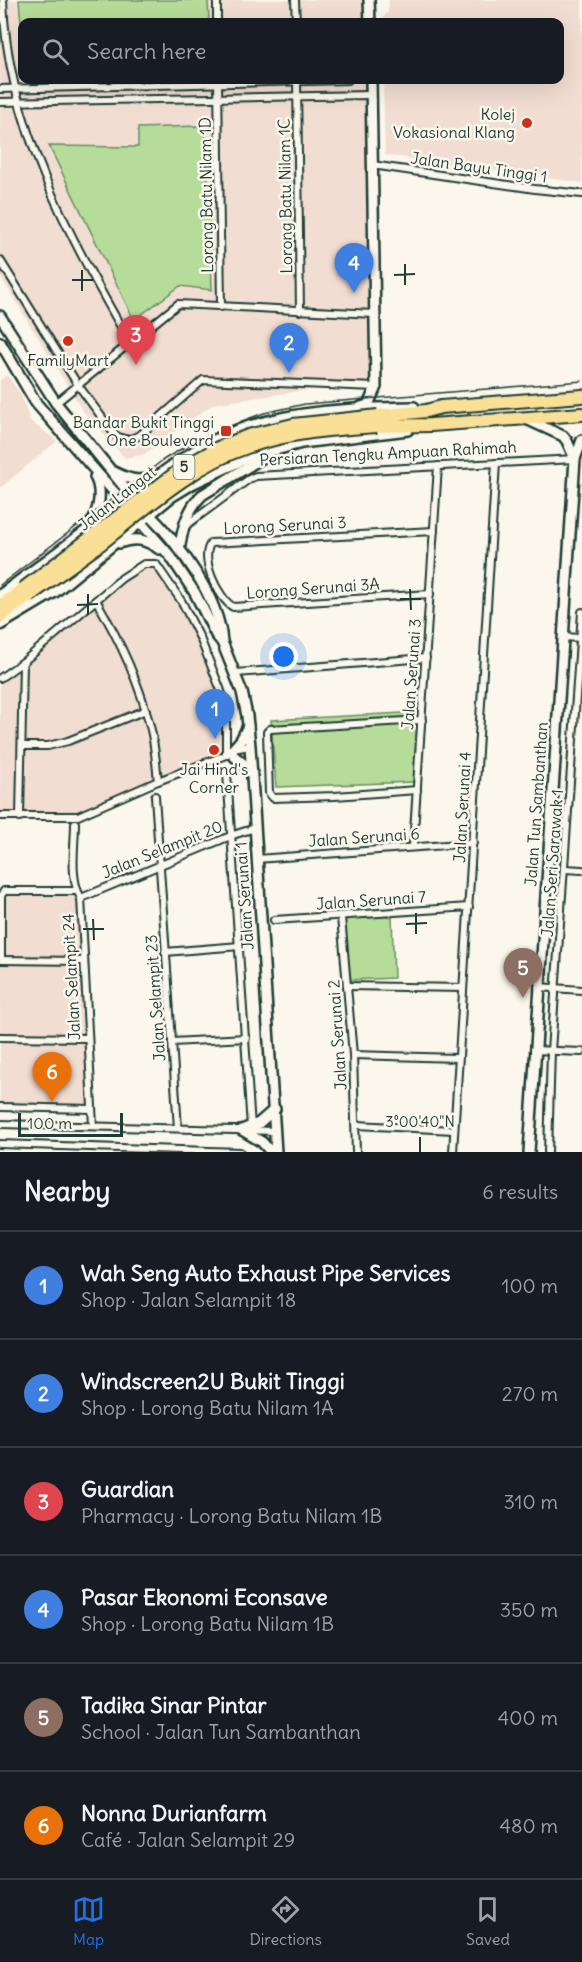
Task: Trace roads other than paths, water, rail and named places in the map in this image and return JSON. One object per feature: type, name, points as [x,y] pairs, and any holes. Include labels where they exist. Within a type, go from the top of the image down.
[{"type":"highway","name":"Jalan Langat","points":[[0,607],[26,593],[95,548],[189,475],[246,447],[307,431],[377,421],[441,407],[582,396]]},
{"type":"highway","name":"Persiaran Tengku Ampuan Rahimah","points":[[506,420],[582,414]]},
{"type":"highway","name":"Jalan Langat","points":[[377,421],[431,425],[506,420]]},
{"type":"highway","name":"Jalan Langat","points":[[0,617],[26,593]]},
{"type":"main road","points":[[369,0],[370,18]]},
{"type":"main road","points":[[356,409],[368,405],[376,387],[370,84]]},
{"type":"main road","points":[[0,316],[56,403],[131,496],[179,550],[208,595],[221,630],[222,642]]},
{"type":"main road","points":[[0,342],[36,403],[171,557],[195,593],[216,635],[222,642]]},
{"type":"main road","points":[[376,387],[384,402],[399,407]]},
{"type":"main road","name":"Jalan Langat","points":[[0,594],[178,461],[191,452],[235,431],[286,416],[337,410],[441,407]]},
{"type":"main road","points":[[525,418],[563,436],[575,459]]},
{"type":"main road","name":"Jalan Langat","points":[[0,625],[55,592],[171,497],[194,483],[249,458],[277,449],[302,443],[377,435],[431,425]]},
{"type":"main road","name":"Jalan Tun Sambanthan","points":[[529,1152],[538,987],[575,459],[582,440]]},
{"type":"main road","points":[[179,550],[188,512],[202,495],[277,449]]},
{"type":"main road","points":[[178,461],[166,478],[168,486],[176,490],[194,483]]},
{"type":"main road","points":[[87,463],[100,490],[98,509],[91,526]]},
{"type":"main road","points":[[110,469],[133,480],[141,481],[155,477]]},
{"type":"main road","points":[[82,534],[92,530],[100,531],[105,536],[105,545],[95,560]]},
{"type":"main road","points":[[113,546],[138,539],[154,545],[171,557]]},
{"type":"main road","name":"Jalan Serunai 1","points":[[222,642],[236,673],[245,703],[248,725],[275,1109],[276,1152]]},
{"type":"main road","points":[[248,725],[231,754],[251,773]]},
{"type":"main road","points":[[272,1152],[247,1128],[275,1109]]},
{"type":"street","points":[[3,0],[4,26],[15,88],[33,148],[55,202],[84,261],[129,341]]},
{"type":"street","points":[[217,0],[218,18]]},
{"type":"street","points":[[296,0],[296,18]]},
{"type":"street","points":[[0,89],[131,84]]},
{"type":"street","name":"Lorong Batu Nilam 1D","points":[[218,84],[221,307]]},
{"type":"street","name":"Lorong Batu Nilam 1C","points":[[297,84],[300,311]]},
{"type":"street","points":[[0,102],[371,95]]},
{"type":"street","name":"Jalan Bayu Tinggi 1","points":[[372,165],[582,194]]},
{"type":"street","points":[[0,261],[78,385],[116,435],[122,439],[131,440],[140,435],[203,380],[376,387]]},
{"type":"street","points":[[56,403],[129,341],[178,304],[374,314]]},
{"type":"street","name":"Persiaran Tengku Ampuan Rahimah","points":[[183,527],[249,478],[265,475],[575,459]]},
{"type":"street","name":"Jalan Serunai 4","points":[[453,1152],[496,463]]},
{"type":"street","name":"Jalan Serunai 3","points":[[413,847],[438,466]]},
{"type":"street","name":"Lorong Serunai 3","points":[[233,607],[225,602],[205,559],[206,548],[211,543],[434,531]]},
{"type":"street","points":[[0,678],[23,662],[140,566],[153,564],[164,574],[182,602],[200,638],[225,706],[231,754]]},
{"type":"street","points":[[182,602],[195,593]]},
{"type":"street","name":"Lorong Serunai 3A","points":[[233,607],[430,594]]},
{"type":"street","points":[[96,600],[125,651],[146,710],[151,727],[158,781]]},
{"type":"street","name":"Jalan Seri Sarawak 1","points":[[548,1152],[551,1051],[582,638],[582,612]]},
{"type":"street","points":[[562,637],[582,638]]},
{"type":"street","points":[[236,673],[426,658]]},
{"type":"street","points":[[20,817],[23,662]]},
{"type":"street","points":[[22,746],[48,746],[68,741],[146,710]]},
{"type":"street","points":[[417,789],[335,796],[273,798],[269,793],[267,732],[270,729],[422,720]]},
{"type":"street","points":[[0,816],[78,816],[158,781],[231,754],[250,750]]},
{"type":"street","points":[[573,757],[582,758]]},
{"type":"street","name":"Jalan Serunai 1","points":[[227,773],[246,1038],[247,1128]]},
{"type":"street","name":"Jalan Selampit 23","points":[[155,796],[178,1128]]},
{"type":"street","points":[[75,823],[75,878],[77,891],[81,898]]},
{"type":"street","name":"Jalan Selampit 20","points":[[81,898],[255,828]]},
{"type":"street","name":"Jalan Serunai 6","points":[[257,859],[473,843]]},
{"type":"street","points":[[565,869],[582,870]]},
{"type":"street","points":[[77,891],[4,891],[1,896],[0,960],[83,961]]},
{"type":"street","name":"Jalan Selampit 24","points":[[81,898],[93,1126]]},
{"type":"street","name":"Jalan Serunai 7","points":[[274,920],[469,907]]},
{"type":"street","name":"Jalan Serunai 2","points":[[341,916],[354,1055],[356,1152]]},
{"type":"street","points":[[165,952],[240,946]]},
{"type":"street","points":[[347,986],[463,988]]},
{"type":"street","points":[[538,987],[582,990]]},
{"type":"street","points":[[0,1036],[87,1038]]},
{"type":"street","points":[[171,1042],[246,1038]]},
{"type":"street","points":[[534,1050],[582,1052]]},
{"type":"street","points":[[354,1055],[458,1058]]},
{"type":"street","points":[[0,1107],[92,1109]]},
{"type":"street","points":[[0,1124],[247,1128],[276,1131]]},
{"type":"street","points":[[356,1125],[454,1130]]},
{"type":"street","points":[[0,1144],[65,1149],[239,1152]]},
{"type":"tram line","points":[[0,585],[163,460],[186,446],[264,413],[305,404],[582,381]]},
{"type":"place","name":"Kolej Vokasional Klang","points":[[527,123]]},
{"type":"place","name":"Pasar Ekonomi Econsave","points":[[354,293]]},
{"type":"place","name":"FamilyMart","points":[[68,341]]},
{"type":"place","name":"Guardian","points":[[136,365]]},
{"type":"place","name":"Windscreen2U Bukit Tinggi","points":[[289,373]]},
{"type":"place","name":"Bandar Bukit Tinggi One Boulevard","points":[[226,431]]},
{"type":"place","name":"Wah Seng Auto Exhaust Pipe Services","points":[[215,739]]},
{"type":"place","name":"Jai Hind's Corner","points":[[214,750]]},
{"type":"place","name":"Tadika Sinar Pintar","points":[[523,998]]},
{"type":"place","name":"Nonna Durianfarm","points":[[52,1102]]}]
